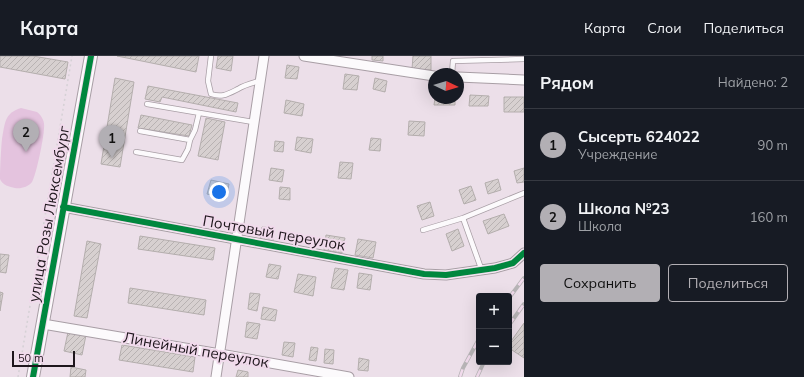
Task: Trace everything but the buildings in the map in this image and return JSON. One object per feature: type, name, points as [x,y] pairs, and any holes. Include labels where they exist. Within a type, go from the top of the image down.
[{"type":"street","name":"улица Розы Люксембург","points":[[33,377],[91,56]]},
{"type":"street","points":[[216,377],[259,81],[264,56]]},
{"type":"street","points":[[304,56],[428,75]]},
{"type":"street","points":[[464,77],[524,80]]},
{"type":"street","name":"Почтовый переулок","points":[[63,207],[424,274],[446,275],[482,271],[513,263],[524,253]]},
{"type":"street","name":"Линейный переулок","points":[[43,324],[349,377]]},
{"type":"lane","points":[[211,56],[208,81],[211,94],[222,96],[238,88],[259,81]]},
{"type":"lane","points":[[452,68],[453,61],[524,59]]},
{"type":"lane","points":[[147,104],[253,122]]},
{"type":"lane","points":[[136,152],[182,160],[195,130],[199,113]]},
{"type":"lane","points":[[140,131],[190,140]]},
{"type":"lane","points":[[423,230],[463,218],[524,193]]},
{"type":"lane","points":[[463,218],[482,271]]},
{"type":"path","points":[[18,377],[72,56]]},
{"type":"shaded area","points":[[21,108],[37,112],[40,115],[43,119],[44,133],[34,178],[28,185],[17,188],[2,183],[0,179],[2,139],[8,116],[15,110]]},
{"type":"railway","points":[[512,294],[524,278]]},
{"type":"railway","points":[[512,321],[524,304]]},
{"type":"railway","points":[[460,377],[463,368],[476,344]]},
{"type":"railway","points":[[477,377],[483,365]]},
{"type":"cycle path","points":[[33,377],[91,56]]},
{"type":"cycle path","points":[[63,207],[424,274],[446,275],[495,268],[513,263],[524,253]]},
{"type":"place","name":"Школа №23","points":[[26,152]]},
{"type":"place","name":"Сысерть 624022","points":[[112,158]]}]
